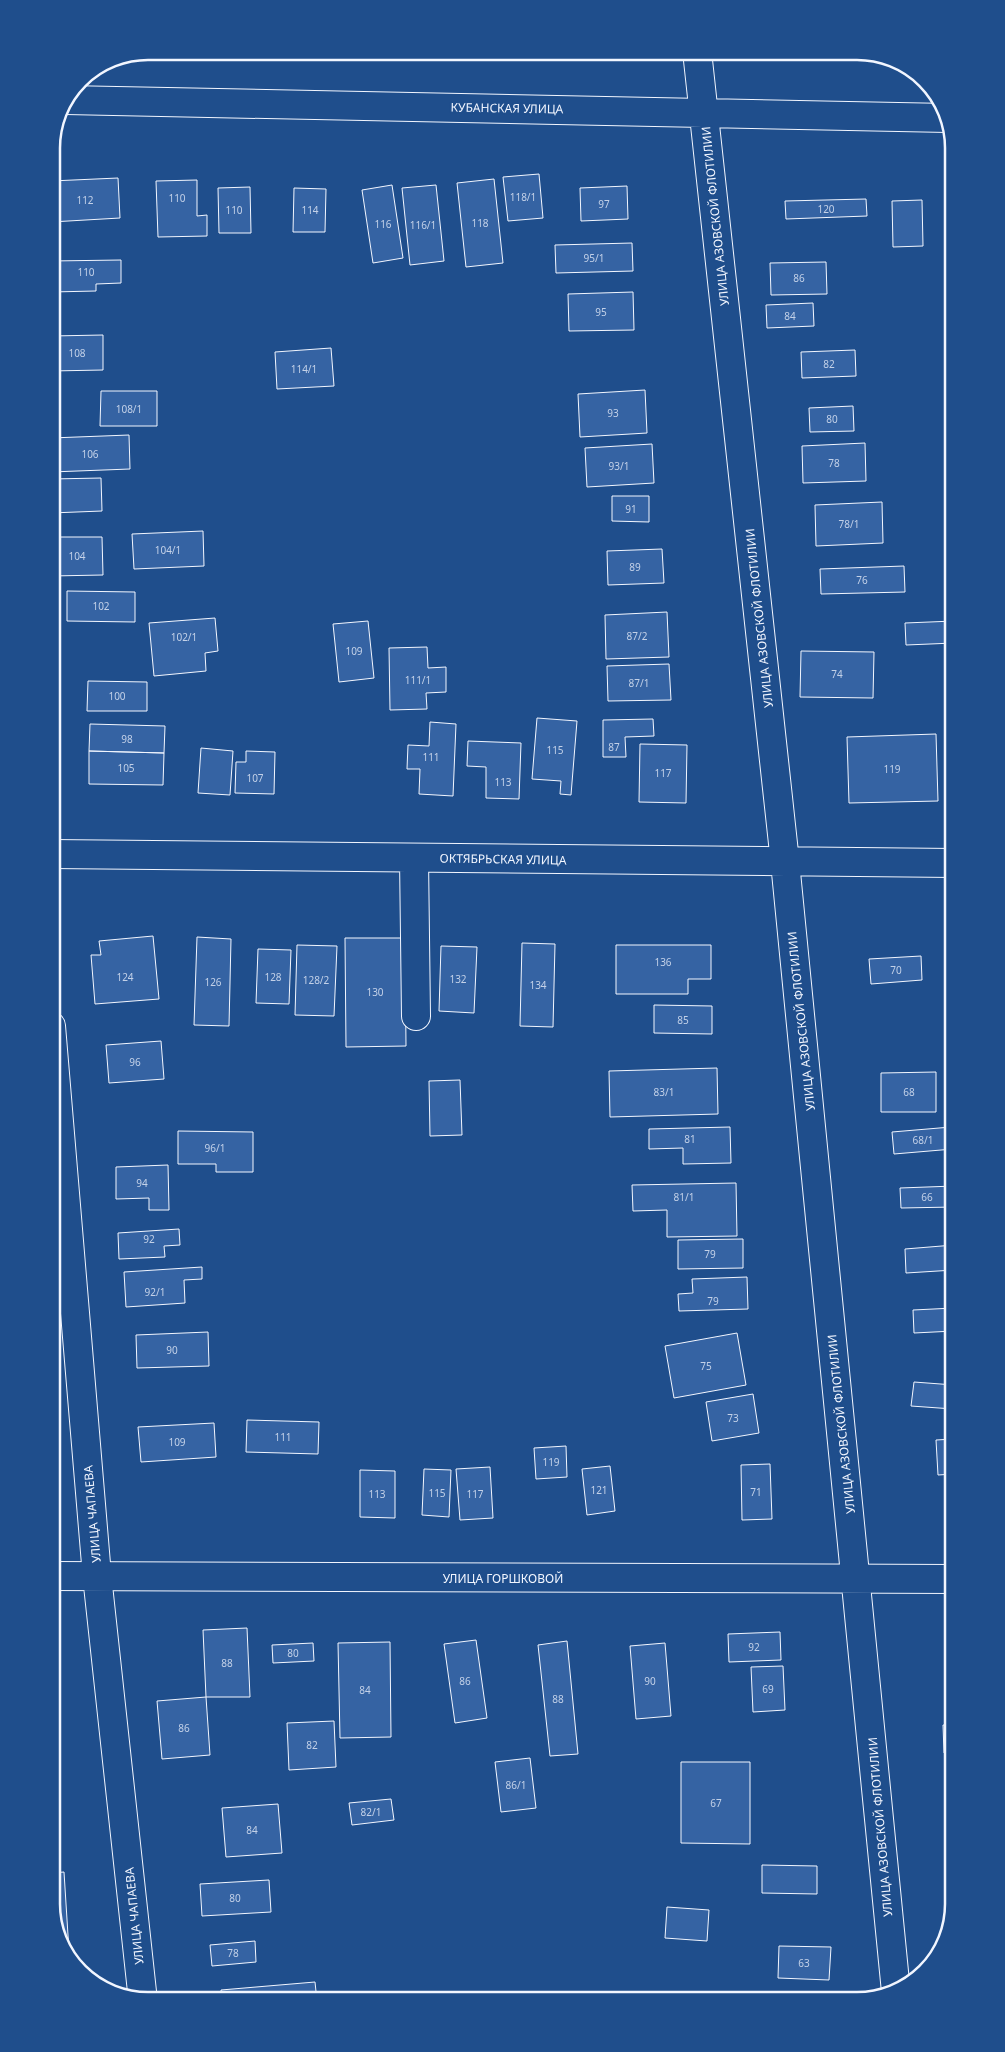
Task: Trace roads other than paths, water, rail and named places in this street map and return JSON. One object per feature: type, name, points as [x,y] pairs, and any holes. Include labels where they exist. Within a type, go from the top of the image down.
[{"type":"street","name":"УЛИЦА АЗОВСКОЙ ФЛОТИЛИИ","points":[[699,60],[785,862],[895,1983]]},
{"type":"street","name":"КУБАНСКАЯ УЛИЦА","points":[[74,100],[939,118]]},
{"type":"street","name":"ОКТЯБРЬСКАЯ УЛИЦА","points":[[60,854],[945,863]]},
{"type":"street","points":[[414,858],[416,1016]]},
{"type":"street","name":"УЛИЦА ЧАПАЕВА","points":[[60,1134],[97,1576],[142,1992]]},
{"type":"street","name":"УЛИЦА ГОРШКОВОЙ","points":[[60,1576],[945,1579]]}]
